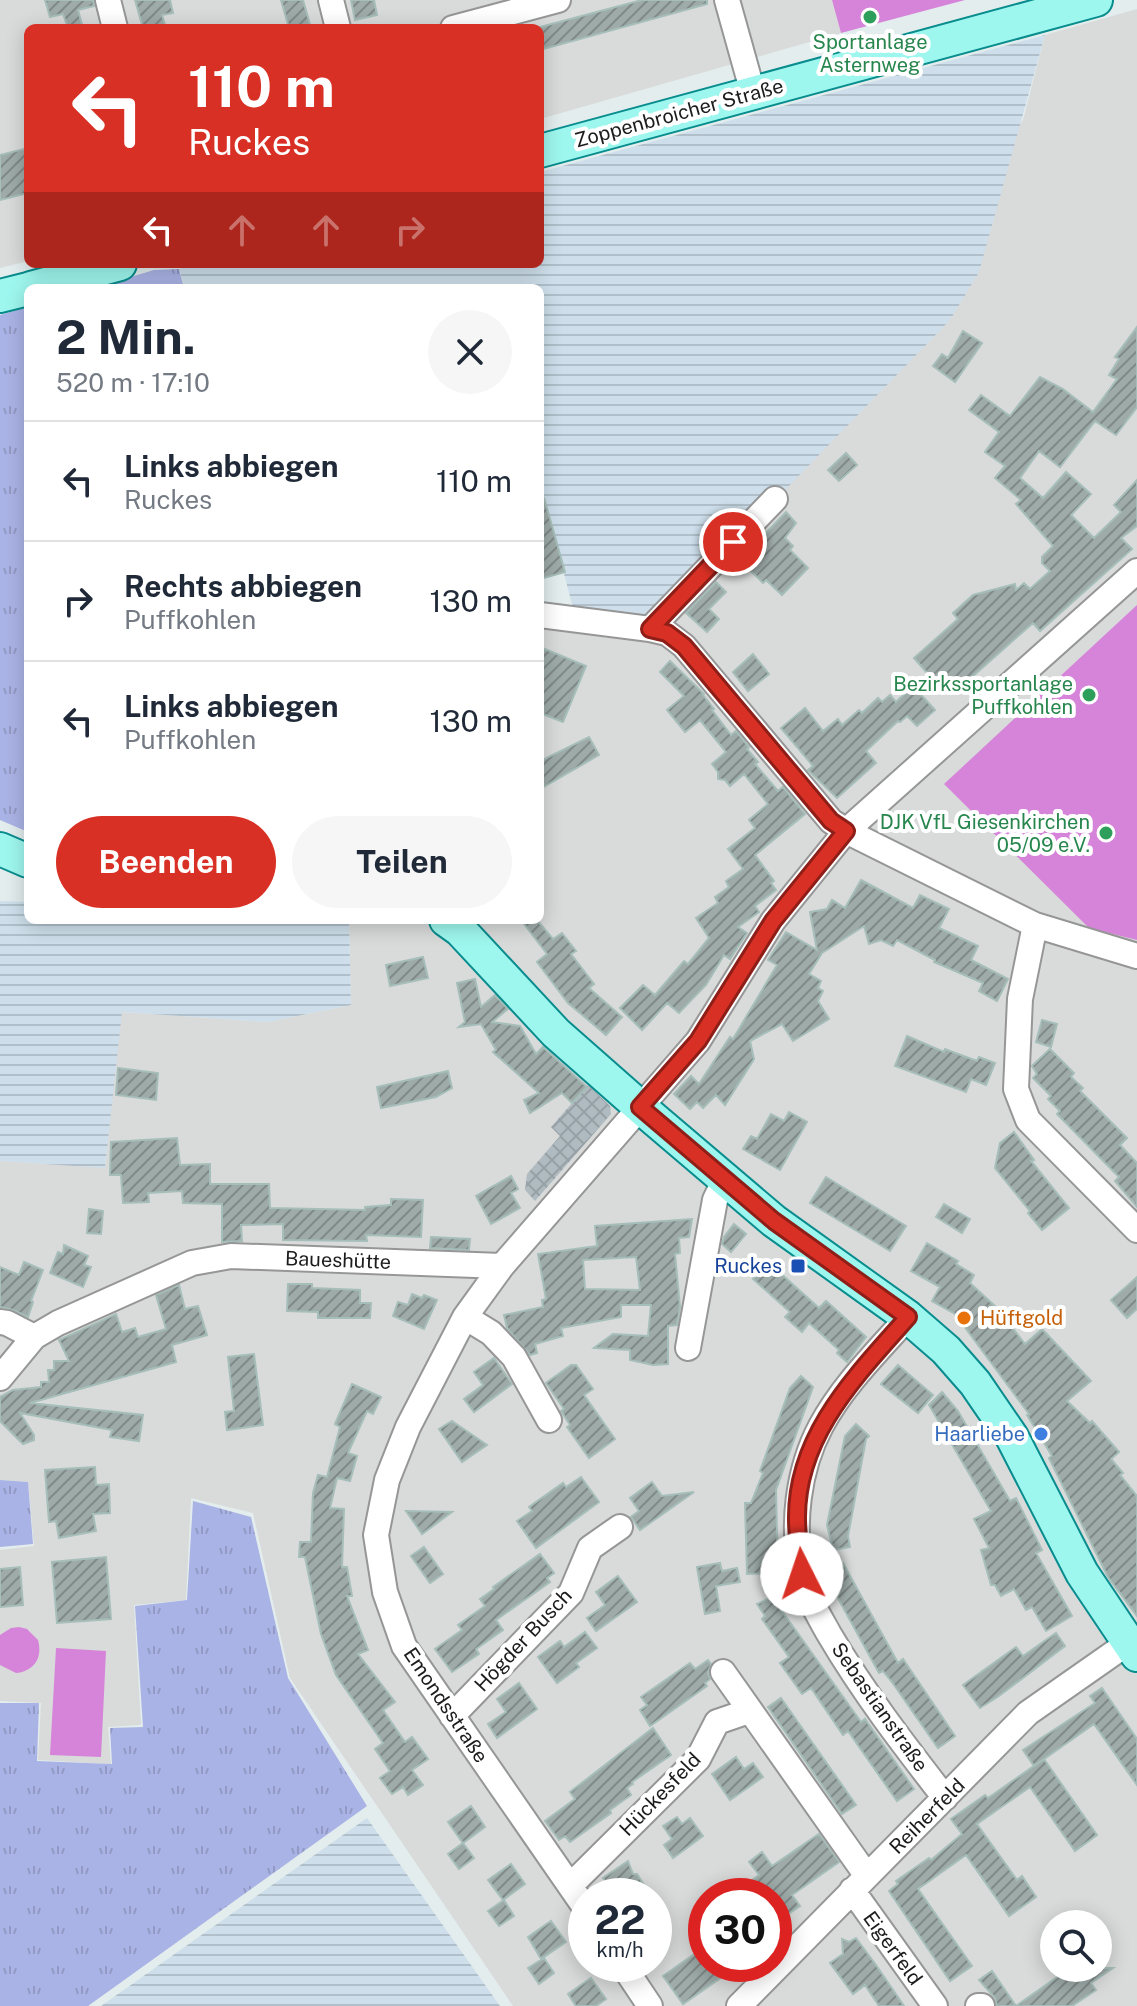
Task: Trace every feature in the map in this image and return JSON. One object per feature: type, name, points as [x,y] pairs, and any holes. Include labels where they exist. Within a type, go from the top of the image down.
[{"type":"main road","name":"Zoppenbroicher Straße","points":[[544,150],[1096,0]]},
{"type":"main road","points":[[45,284],[105,268]]},
{"type":"main road","points":[[0,296],[24,290]]},
{"type":"main road","points":[[0,849],[24,859]]},
{"type":"main road","points":[[0,859],[24,867]]},
{"type":"main road","points":[[452,924],[556,1033],[640,1107],[798,1239],[908,1317],[946,1350],[995,1409],[1082,1573],[1132,1649]]},
{"type":"street","points":[[108,0],[114,24]]},
{"type":"street","points":[[331,0],[337,24]]},
{"type":"street","points":[[466,24],[530,4],[558,0]]},
{"type":"street","points":[[727,0],[753,93]]},
{"type":"street","points":[[650,629],[775,499]]},
{"type":"street","points":[[502,1266],[698,1041],[773,921],[846,831],[1137,571]]},
{"type":"street","points":[[544,616],[667,633],[684,646],[831,821],[1035,925],[1137,956]]},
{"type":"street","points":[[1035,925],[1020,999],[1016,1089],[1028,1120],[1137,1230]]},
{"type":"street","points":[[688,1348],[715,1200],[725,1179]]},
{"type":"street","name":"Baueshütte","points":[[0,1378],[34,1337],[58,1323],[192,1263],[231,1256],[502,1266]]},
{"type":"street","name":"Emondsstraße","points":[[502,1266],[465,1317],[408,1427],[387,1480],[376,1535],[385,1592],[404,1646],[568,1881]]},
{"type":"street","points":[[465,1317],[491,1333],[514,1357],[549,1420]]},
{"type":"street","name":"Sebastianstraße","points":[[908,1317],[841,1394],[821,1426],[810,1453],[797,1517],[802,1574],[818,1615],[902,1743],[945,1798]]},
{"type":"street","points":[[0,1322],[34,1337]]},
{"type":"street","name":"Högder Busch","points":[[452,1716],[571,1593],[590,1548],[620,1527]]},
{"type":"street","name":"Reiherfeld","points":[[739,2006],[1028,1713],[1132,1649]]},
{"type":"street","name":"Eigerfeld","points":[[723,1672],[860,1883],[935,2006]]},
{"type":"street","name":"Hückesfeld","points":[[578,1878],[698,1759],[717,1722],[749,1711]]},
{"type":"street","points":[[634,1982],[650,2006]]},
{"type":"shaded area","points":[[0,0],[832,0],[841,33],[544,118],[544,24],[24,24],[24,262],[0,268]]},
{"type":"shaded area","name":"Sportanlage Asternweg","points":[[832,0],[965,0],[841,33]]},
{"type":"shaded area","points":[[1137,9],[1137,2006],[513,2006],[290,1678],[253,1513],[191,1498],[186,1600],[134,1605],[141,1725],[108,1727],[111,1764],[38,1760],[41,1703],[0,1701],[0,1550],[34,1546],[28,1482],[0,1480],[0,1161],[105,1167],[121,1012],[268,1022],[351,1005],[349,924],[544,924],[544,616],[650,629],[1023,120],[1045,35]]},
{"type":"shaded area","points":[[1045,35],[979,272],[950,320],[650,629],[576,619],[544,499],[544,284],[184,284],[179,269],[544,268],[544,171]]},
{"type":"shaded area","name":"Bezirkssportanlage Puffkohlen","points":[[1137,605],[1137,940],[1089,928],[944,784]]},
{"type":"shaded area","points":[[0,901],[24,902],[24,924],[349,924],[351,1005],[268,1022],[122,1012],[105,1168],[0,1161]]},
{"type":"shaded area","points":[[588,1085],[610,1106],[611,1114],[535,1201],[525,1190],[527,1174],[560,1136],[551,1127]]},
{"type":"shaded area","points":[[19,1627],[27,1629],[38,1640],[39,1652],[36,1662],[28,1670],[16,1673],[0,1665],[0,1635]]},
{"type":"shaded area","points":[[56,1648],[106,1651],[101,1757],[50,1755]]},
{"type":"shaded area","points":[[367,1818],[500,2006],[101,2006]]},
{"type":"green space","points":[[179,269],[183,284],[107,284],[154,270]]},
{"type":"green space","points":[[24,308],[24,830],[0,820],[0,315]]},
{"type":"green space","points":[[0,1480],[28,1482],[33,1544],[0,1547]]},
{"type":"green space","points":[[193,1501],[251,1517],[288,1678],[367,1806],[88,2006],[0,2006],[0,1703],[39,1703],[37,1761],[112,1764],[110,1728],[143,1727],[135,1606],[187,1600]]},
{"type":"building","points":[[45,0],[93,0],[94,6],[78,10],[82,24],[67,24],[63,14],[50,17]]},
{"type":"building","points":[[135,0],[170,0],[173,13],[162,15],[165,24],[142,24]]},
{"type":"building","points":[[281,0],[303,0],[310,24],[288,24]]},
{"type":"building","points":[[351,0],[374,0],[377,15],[355,20]]},
{"type":"building","points":[[642,0],[707,0],[707,4],[544,49],[544,26]]},
{"type":"building","points":[[24,149],[24,194],[0,200],[0,155]]},
{"type":"building","points":[[1137,327],[1137,407],[1116,435],[1095,421],[1060,467],[1039,451],[1020,478],[1043,498],[1066,472],[1091,494],[1071,515],[1094,538],[1121,512],[1114,505],[1137,480],[1137,526],[1121,538],[1132,549],[1040,631],[1033,623],[955,692],[942,676],[935,682],[914,658],[958,619],[953,613],[973,595],[1015,584],[1016,590],[1024,583],[1030,589],[1050,571],[1042,563],[1042,557],[1053,546],[1016,504],[1021,500],[995,478],[1005,466],[985,452],[999,432],[969,410],[981,395],[1010,416],[1040,377],[1063,389],[1093,412],[1117,379],[1109,375],[1119,359],[1115,357]]},
{"type":"building","points":[[963,331],[982,343],[955,382],[933,366],[942,354],[948,358]]},
{"type":"building","points":[[846,453],[857,465],[839,481],[828,470]]},
{"type":"building","points":[[544,498],[565,572],[544,578]]},
{"type":"building","points":[[786,512],[796,523],[785,538],[793,546],[790,550],[808,568],[782,595],[766,580],[763,583],[740,560]]},
{"type":"building","points":[[716,582],[726,592],[709,609],[719,619],[707,632],[686,613]]},
{"type":"building","points":[[544,649],[586,666],[563,722],[544,715]]},
{"type":"building","points":[[753,654],[769,674],[748,691],[733,672]]},
{"type":"building","points":[[670,661],[704,694],[731,735],[736,731],[758,762],[755,764],[778,791],[783,787],[805,814],[755,855],[774,881],[771,883],[776,890],[755,906],[759,912],[738,927],[747,933],[730,959],[724,955],[706,985],[679,1013],[667,1003],[642,1030],[620,1008],[643,985],[655,995],[684,961],[688,964],[709,938],[696,918],[718,903],[715,897],[729,887],[726,881],[743,869],[728,849],[755,828],[749,820],[768,804],[744,774],[730,786],[725,780],[718,779],[718,772],[712,764],[726,752],[700,720],[685,732],[667,710],[684,696],[660,672]]},
{"type":"building","points":[[913,686],[935,710],[917,726],[907,716],[898,721],[866,751],[876,763],[837,798],[808,770],[813,766],[781,728],[805,708],[823,731],[838,719],[842,725],[859,710],[862,713],[878,698],[882,702],[890,695],[896,702]]},
{"type":"building","points":[[589,737],[599,755],[544,787],[544,759]]},
{"type":"building","points":[[861,880],[913,908],[920,895],[949,909],[939,928],[978,946],[971,960],[1008,979],[997,1001],[979,991],[983,983],[934,962],[897,940],[893,946],[881,940],[869,944],[864,926],[822,953],[809,974],[821,981],[818,988],[823,991],[818,1001],[829,1019],[793,1041],[782,1024],[750,1041],[754,1059],[725,1105],[716,1095],[703,1108],[697,1102],[690,1109],[674,1094],[691,1076],[699,1084],[730,1037],[733,1039],[777,965],[768,960],[786,932],[817,950],[810,912],[827,909],[832,900],[845,908]]},
{"type":"building","points":[[524,924],[540,924],[553,939],[562,933],[576,951],[571,954],[594,984],[589,988],[622,1017],[606,1035],[568,1003],[537,962],[547,954]]},
{"type":"building","points":[[423,957],[428,978],[390,986],[386,965]]},
{"type":"building","points":[[475,979],[481,1007],[495,995],[508,1009],[492,1022],[520,1026],[536,1054],[543,1047],[587,1087],[572,1103],[562,1093],[530,1113],[524,1100],[539,1093],[493,1052],[496,1050],[481,1024],[459,1027],[465,1022],[457,983]]},
{"type":"building","points":[[1042,1020],[1057,1024],[1051,1047],[1036,1042]]},
{"type":"building","points":[[907,1036],[944,1052],[945,1049],[977,1061],[979,1057],[995,1063],[986,1085],[971,1079],[966,1092],[895,1066]]},
{"type":"building","points":[[1050,1049],[1074,1073],[1071,1077],[1083,1088],[1080,1091],[1127,1138],[1120,1145],[1137,1163],[1137,1207],[1115,1181],[1119,1177],[1057,1114],[1060,1111],[1048,1099],[1051,1096],[1033,1078],[1037,1074],[1032,1066]]},
{"type":"building","points":[[118,1068],[158,1073],[156,1100],[116,1095]]},
{"type":"building","points":[[448,1071],[452,1088],[436,1097],[381,1108],[377,1087]]},
{"type":"building","points":[[789,1112],[807,1122],[780,1170],[743,1149],[751,1136],[757,1139],[771,1114],[784,1121]]},
{"type":"building","points":[[1014,1132],[1034,1160],[1031,1161],[1069,1208],[1042,1230],[995,1168],[1000,1143]]},
{"type":"building","points":[[177,1138],[180,1165],[210,1164],[210,1184],[269,1184],[270,1208],[365,1210],[365,1207],[391,1205],[391,1199],[423,1200],[421,1237],[366,1235],[367,1241],[283,1240],[283,1224],[241,1225],[242,1241],[222,1242],[222,1204],[183,1203],[182,1191],[148,1193],[149,1202],[123,1203],[121,1175],[110,1175],[111,1142]]},
{"type":"building","points":[[511,1176],[518,1189],[511,1193],[520,1208],[491,1224],[476,1196]]},
{"type":"building","points":[[826,1177],[906,1226],[890,1251],[810,1203]]},
{"type":"building","points":[[944,1204],[970,1219],[962,1233],[936,1217]]},
{"type":"building","points":[[89,1209],[103,1211],[101,1234],[87,1233]]},
{"type":"building","points":[[692,1219],[689,1237],[679,1238],[680,1253],[675,1254],[680,1307],[677,1325],[668,1326],[668,1364],[653,1365],[630,1360],[630,1350],[594,1348],[613,1334],[648,1336],[651,1305],[621,1305],[621,1317],[561,1328],[563,1336],[535,1344],[537,1353],[530,1355],[507,1328],[504,1315],[543,1307],[542,1300],[546,1299],[538,1254],[597,1246],[595,1226]],"holes":[[[636,1257],[640,1290],[585,1289],[583,1260]]]},
{"type":"building","points":[[734,1224],[746,1234],[731,1252],[722,1244]]},
{"type":"building","points":[[431,1237],[470,1239],[469,1250],[430,1248]]},
{"type":"building","points":[[927,1243],[958,1261],[956,1264],[974,1275],[970,1283],[997,1308],[1025,1344],[1042,1329],[1091,1381],[1067,1401],[1090,1423],[1092,1421],[1119,1452],[1111,1459],[1137,1496],[1137,1616],[1108,1577],[1029,1414],[955,1314],[932,1301],[940,1287],[911,1271]]},
{"type":"building","points":[[64,1245],[88,1256],[84,1265],[91,1267],[83,1287],[50,1273],[58,1252],[63,1254]]},
{"type":"building","points":[[24,1262],[43,1270],[28,1317],[0,1307],[0,1267],[19,1275]]},
{"type":"building","points":[[768,1262],[819,1308],[826,1301],[866,1337],[847,1362],[837,1353],[839,1350],[809,1323],[802,1332],[785,1317],[790,1312],[753,1279]]},
{"type":"building","points":[[1137,1277],[1137,1309],[1127,1318],[1111,1300]]},
{"type":"building","points":[[288,1284],[360,1290],[360,1303],[371,1303],[370,1318],[318,1318],[318,1312],[287,1311]]},
{"type":"building","points":[[179,1285],[185,1309],[198,1306],[207,1335],[172,1345],[176,1362],[30,1403],[143,1415],[139,1441],[110,1437],[112,1430],[20,1413],[34,1435],[34,1440],[23,1444],[0,1421],[0,1397],[13,1390],[41,1387],[41,1382],[49,1382],[48,1370],[54,1370],[54,1361],[69,1361],[59,1340],[116,1314],[122,1332],[135,1328],[138,1337],[166,1329],[156,1295]]},
{"type":"building","points":[[412,1294],[437,1300],[424,1329],[393,1316],[398,1302],[408,1305]]},
{"type":"building","points":[[254,1354],[263,1425],[227,1430],[225,1412],[234,1411],[228,1357]]},
{"type":"building","points":[[494,1358],[512,1384],[474,1412],[464,1399],[483,1385],[474,1372]]},
{"type":"building","points":[[571,1365],[576,1365],[593,1389],[584,1395],[615,1439],[589,1458],[567,1427],[570,1425],[561,1411],[564,1409],[546,1383]]},
{"type":"building","points":[[898,1365],[933,1395],[918,1413],[881,1384]]},
{"type":"building","points":[[801,1376],[813,1387],[776,1490],[778,1573],[747,1574],[745,1503],[751,1503],[790,1388]]},
{"type":"building","points":[[352,1384],[381,1397],[373,1414],[367,1411],[348,1453],[357,1456],[350,1481],[337,1478],[330,1508],[344,1509],[342,1567],[347,1567],[352,1596],[347,1596],[368,1650],[358,1654],[395,1702],[383,1710],[405,1742],[412,1737],[428,1759],[412,1770],[423,1785],[408,1795],[403,1787],[392,1794],[380,1778],[390,1771],[375,1749],[383,1743],[336,1675],[321,1634],[305,1557],[299,1557],[300,1542],[311,1542],[313,1493],[318,1475],[327,1477],[340,1427],[335,1424]]},
{"type":"building","points":[[942,1392],[958,1411],[1010,1501],[1016,1498],[1042,1550],[1036,1553],[1072,1616],[1046,1631],[1032,1607],[1026,1610],[1014,1589],[1001,1596],[995,1585],[991,1585],[981,1550],[989,1548],[974,1519],[991,1511],[929,1405]]},
{"type":"building","points":[[452,1421],[487,1445],[462,1462],[439,1429]]},
{"type":"building","points":[[856,1424],[869,1436],[848,1536],[850,1547],[833,1550],[827,1525],[845,1436]]},
{"type":"building","points":[[95,1467],[96,1485],[109,1484],[110,1513],[93,1514],[96,1531],[59,1538],[56,1521],[49,1522],[45,1470]]},
{"type":"building","points":[[581,1477],[599,1502],[536,1548],[517,1521],[532,1511],[529,1507],[563,1483],[566,1487]]},
{"type":"building","points":[[652,1482],[662,1496],[694,1492],[640,1530],[631,1517],[639,1511],[630,1498]]},
{"type":"building","points":[[406,1511],[452,1512],[422,1534]]},
{"type":"building","points":[[424,1547],[443,1574],[430,1583],[411,1556]]},
{"type":"building","points":[[540,1554],[554,1573],[547,1578],[550,1582],[496,1620],[503,1630],[476,1649],[479,1654],[452,1672],[435,1649],[462,1630],[458,1625],[485,1606],[480,1599],[493,1587]]},
{"type":"building","points":[[106,1557],[111,1619],[57,1623],[52,1562]]},
{"type":"building","points":[[720,1563],[722,1571],[737,1568],[740,1582],[716,1586],[720,1611],[705,1614],[697,1567]]},
{"type":"building","points":[[843,1563],[898,1663],[903,1659],[955,1736],[938,1748],[892,1682],[883,1671],[879,1673],[824,1573]]},
{"type":"building","points":[[20,1567],[23,1605],[0,1607],[0,1569]]},
{"type":"building","points":[[618,1576],[637,1602],[596,1631],[587,1618],[605,1605],[596,1592]]},
{"type":"building","points":[[772,1597],[861,1722],[865,1719],[914,1789],[897,1801],[848,1731],[843,1735],[811,1688],[802,1694],[780,1663],[789,1657],[762,1619],[765,1616],[757,1604]]},
{"type":"building","points":[[585,1632],[597,1648],[576,1663],[579,1667],[557,1683],[538,1657],[560,1641],[564,1647]]},
{"type":"building","points":[[1056,1633],[1065,1646],[980,1708],[963,1685],[1016,1647],[1023,1656]]},
{"type":"building","points":[[708,1660],[711,1664],[710,1679],[705,1683],[707,1686],[650,1726],[640,1710],[647,1705],[641,1697],[690,1663],[695,1669]]},
{"type":"building","points":[[519,1683],[537,1709],[497,1738],[488,1724],[506,1712],[497,1699]]},
{"type":"building","points":[[1102,1688],[1137,1739],[1137,1785],[1094,1724],[1034,1766],[1023,1750],[1095,1703],[1090,1696]]},
{"type":"building","points":[[781,1698],[856,1805],[842,1814],[768,1707]]},
{"type":"building","points":[[653,1728],[671,1755],[632,1782],[627,1788],[631,1795],[610,1810],[611,1813],[570,1842],[565,1836],[559,1840],[545,1821],[575,1799],[570,1792]]},
{"type":"building","points":[[736,1757],[744,1769],[753,1763],[763,1777],[730,1800],[712,1774]]},
{"type":"building","points":[[1044,1759],[1097,1835],[1075,1851],[1030,1787],[977,1824],[1017,1880],[1022,1876],[1036,1897],[1009,1916],[966,1855],[918,1889],[972,1966],[950,1981],[889,1891],[898,1884],[896,1881],[929,1858],[931,1860],[962,1834],[951,1819],[985,1795],[988,1798]]},
{"type":"building","points":[[471,1806],[485,1827],[463,1843],[448,1822]]},
{"type":"building","points":[[677,1817],[682,1824],[690,1818],[703,1836],[673,1858],[664,1845],[672,1839],[663,1826]]},
{"type":"building","points":[[819,1834],[839,1862],[792,1895],[792,1878],[755,1878],[759,1875],[749,1862],[762,1852],[772,1866]]},
{"type":"building","points":[[463,1843],[474,1858],[459,1869],[448,1854]]},
{"type":"building","points":[[628,1861],[633,1874],[640,1878],[603,1878]]},
{"type":"building","points":[[511,1864],[525,1884],[503,1900],[488,1880]]},
{"type":"building","points":[[792,1895],[800,1906],[792,1912]]},
{"type":"building","points":[[504,1900],[514,1916],[499,1926],[488,1911]]},
{"type":"building","points":[[551,1921],[566,1942],[541,1959],[528,1937]]},
{"type":"building","points":[[856,1938],[904,2006],[879,2006],[865,1985],[853,1994],[830,1963],[843,1954],[842,1939],[849,1942]]},
{"type":"building","points":[[544,1958],[554,1973],[539,1984],[528,1968]]},
{"type":"building","points":[[688,1959],[688,1982],[715,1982],[683,2004],[667,1982],[672,1982],[672,1970]]},
{"type":"building","points":[[992,1971],[1016,2006],[997,2006],[995,1998],[979,1980]]},
{"type":"building","points":[[585,1982],[594,1982],[606,1999],[596,2006],[576,2006],[568,1994]]},
{"type":"building","points":[[1050,1982],[1092,1982],[1096,1990],[1072,2006],[1016,2006]]},
{"type":"place","name":"Sportanlage Asternweg","points":[[870,17]]},
{"type":"place","name":"Bezirkssportanlage Puffkohlen","points":[[1089,695]]},
{"type":"place","name":"DJK VfL Giesenkirchen 05/09 e.V.","points":[[1106,833]]},
{"type":"place","name":"Ruckes","points":[[798,1266]]},
{"type":"place","name":"Hüftgold","points":[[964,1318]]},
{"type":"place","name":"Haarliebe","points":[[1041,1434]]},
{"type":"route","points":[[733,542],[650,629],[667,633],[684,646],[831,821],[846,831],[773,921],[698,1041],[640,1107],[774,1221],[908,1317],[841,1394],[821,1426],[801,1486],[797,1517],[802,1574]]}]
